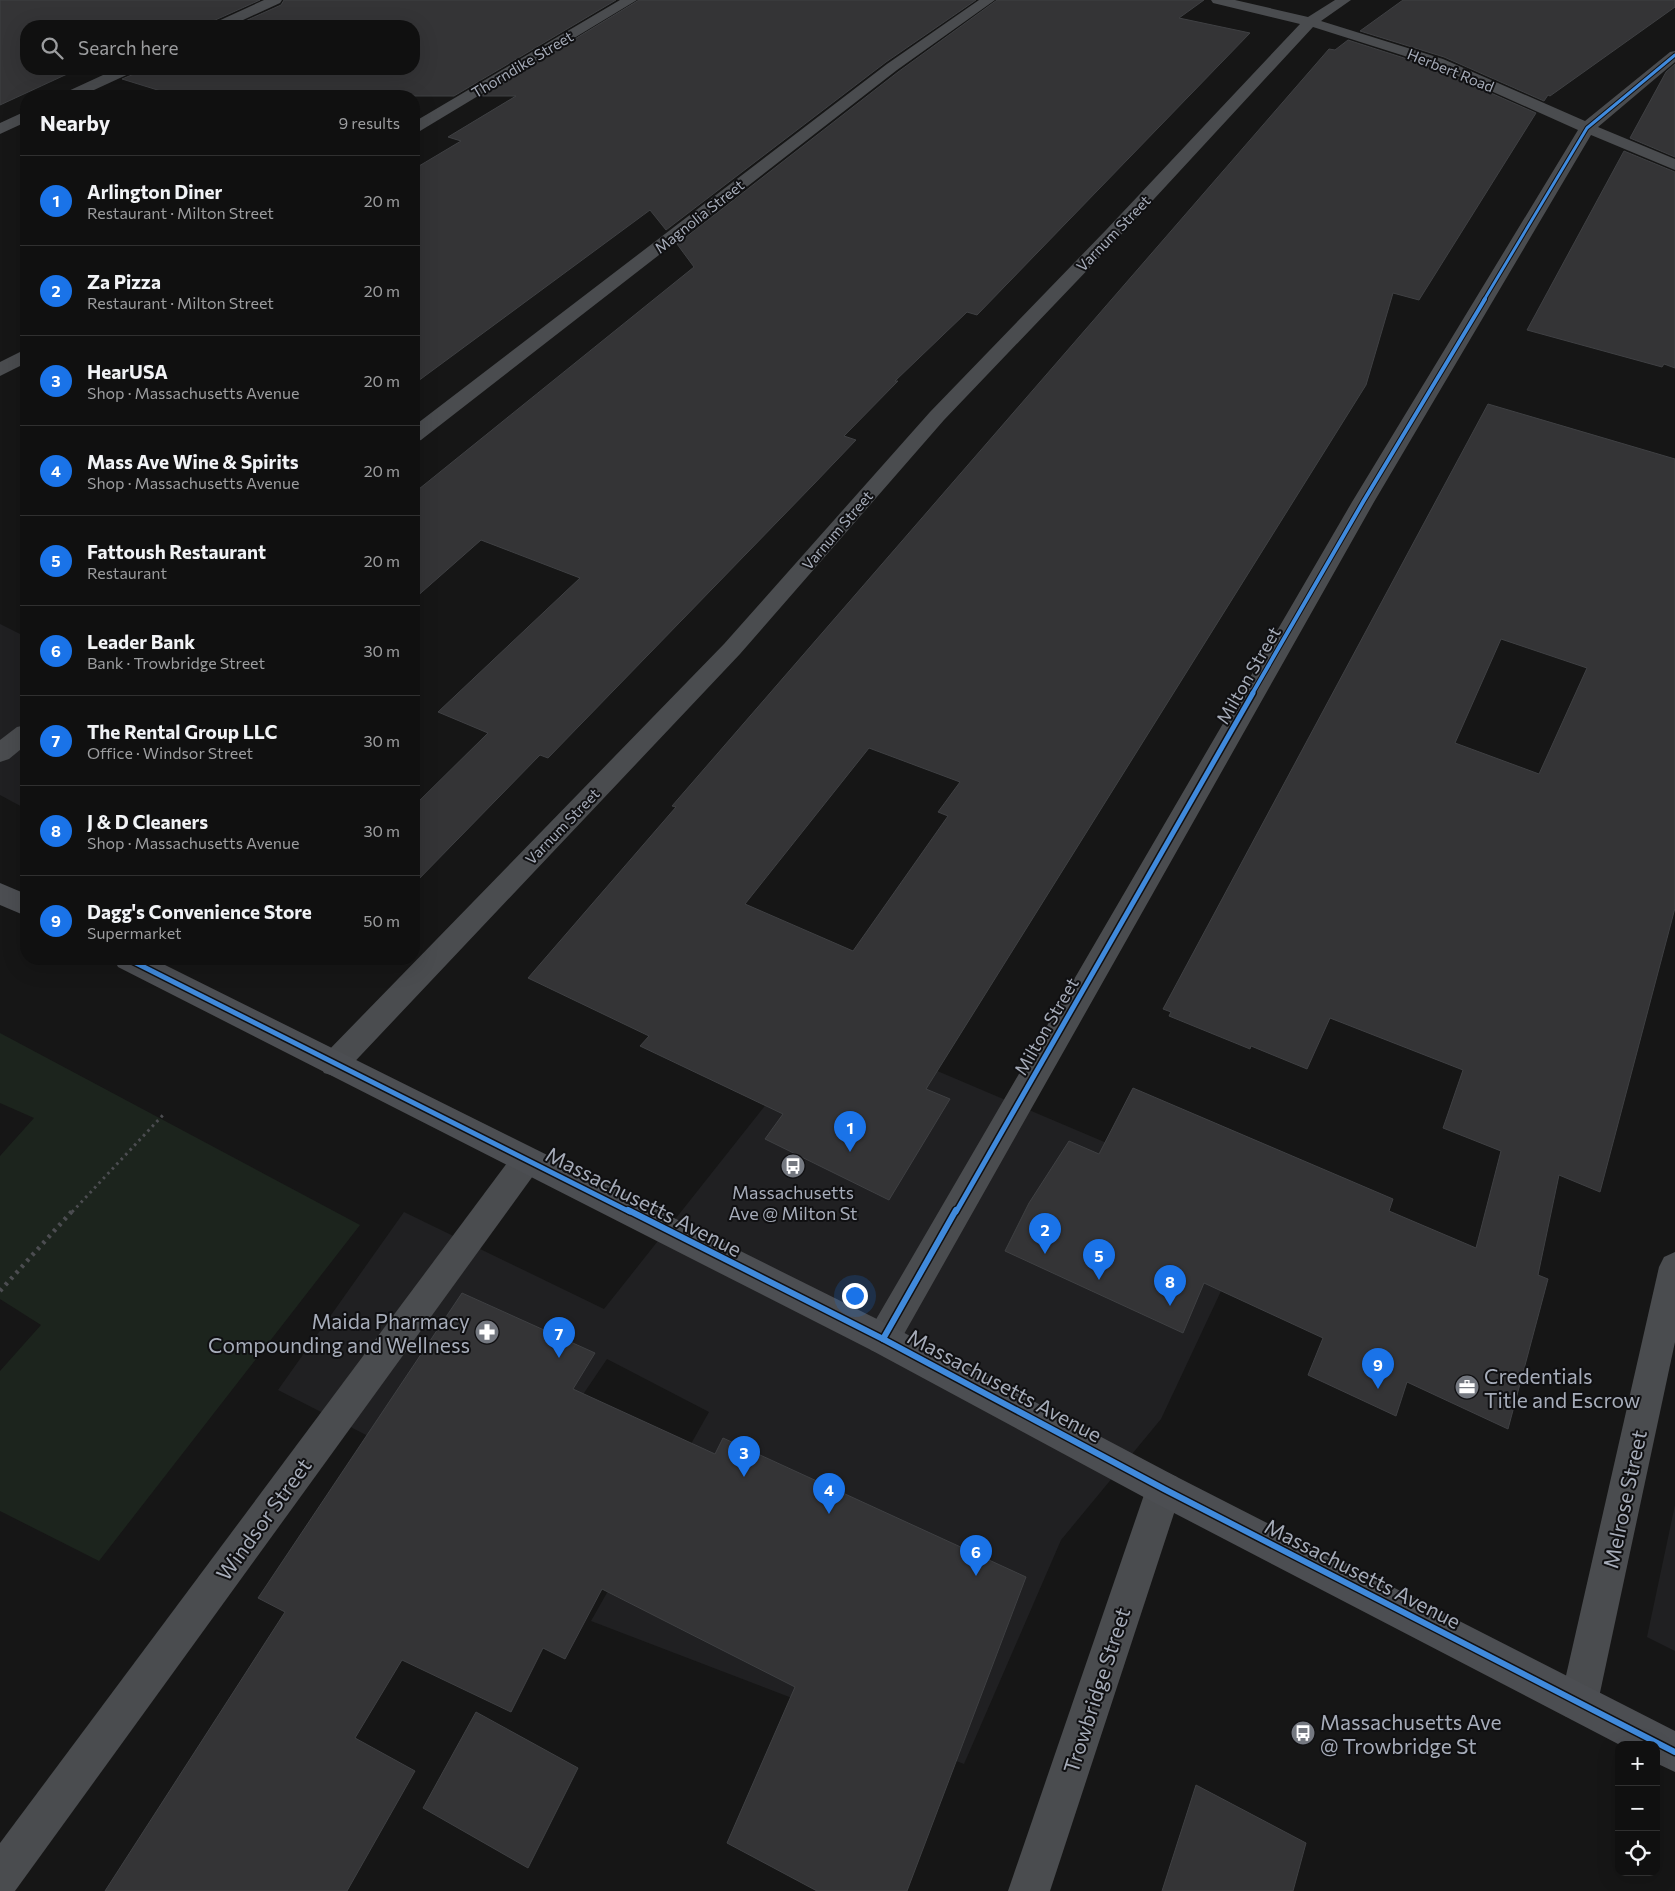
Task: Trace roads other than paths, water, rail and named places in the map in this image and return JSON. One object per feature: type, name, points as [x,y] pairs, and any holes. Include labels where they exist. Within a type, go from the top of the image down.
[{"type":"highway","name":"Massachusetts Avenue","points":[[140,965],[883,1339],[1164,1489],[1675,1752]]},
{"type":"street","points":[[232,20],[275,0]]},
{"type":"street","name":"Thorndike Street","points":[[420,124],[630,0]]},
{"type":"street","name":"Magnolia Street","points":[[420,431],[892,67],[988,0]]},
{"type":"street","name":"Herbert Road","points":[[1218,0],[1310,22],[1438,62],[1675,165]]},
{"type":"street","name":"Varnum Street","points":[[334,1064],[732,649],[937,416],[1112,234],[1310,22],[1344,0]]},
{"type":"street","name":"Milton Street","points":[[883,1339],[1358,511],[1486,300],[1587,128],[1675,55]]},
{"type":"street","points":[[82,90],[115,75]]},
{"type":"street","points":[[0,129],[20,119]]},
{"type":"street","points":[[0,370],[20,358]]},
{"type":"street","points":[[0,753],[20,738]]},
{"type":"street","name":"Windsor Street","points":[[0,1877],[527,1160]]},
{"type":"street","name":"Melrose Street","points":[[1579,1702],[1675,1266]]},
{"type":"street","name":"Trowbridge Street","points":[[1029,1891],[1164,1489]]},
{"type":"place","name":"Arlington Diner","points":[[850,1152]]},
{"type":"place","name":"Massachusetts Ave @ Milton St","points":[[793,1166]]},
{"type":"place","name":"Za Pizza","points":[[1045,1254]]},
{"type":"place","name":"Fattoush Restaurant","points":[[1099,1280]]},
{"type":"place","name":"J & D Cleaners","points":[[1170,1306]]},
{"type":"place","name":"Maida Pharmacy Compounding and Wellness","points":[[487,1332]]},
{"type":"place","name":"The Rental Group LLC","points":[[559,1358]]},
{"type":"place","name":"Credentials Title and Escrow","points":[[1467,1387]]},
{"type":"place","name":"Dagg's Convenience Store","points":[[1378,1389]]},
{"type":"place","name":"HearUSA","points":[[744,1477]]},
{"type":"place","name":"Mass Ave Wine & Spirits","points":[[829,1514]]},
{"type":"place","name":"Leader Bank","points":[[976,1576]]},
{"type":"place","name":"Massachusetts Ave @ Trowbridge St","points":[[1303,1733]]}]
